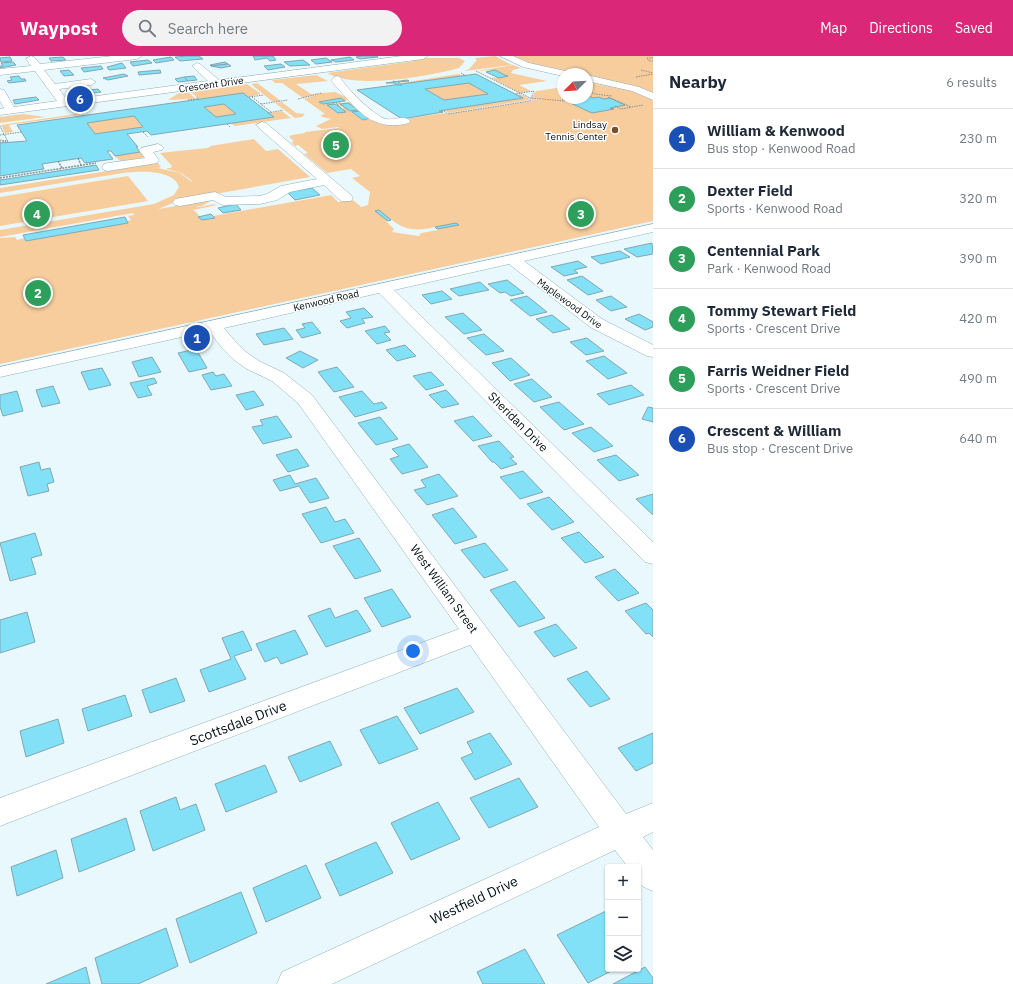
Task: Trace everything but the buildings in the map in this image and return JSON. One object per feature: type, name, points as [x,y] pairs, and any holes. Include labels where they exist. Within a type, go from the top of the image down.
[{"type":"street","points":[[29,56],[64,104]]},
{"type":"street","points":[[0,72],[137,56]]},
{"type":"street","name":"Crescent Drive","points":[[5,111],[400,57],[423,56]]},
{"type":"street","points":[[506,56],[526,65],[557,72]]},
{"type":"street","points":[[196,66],[216,83]]},
{"type":"street","points":[[338,79],[336,81],[348,95],[377,119],[389,123],[405,121]]},
{"type":"street","points":[[593,79],[640,91],[653,97]]},
{"type":"street","points":[[52,87],[91,82]]},
{"type":"street","points":[[142,83],[150,92]]},
{"type":"street","points":[[640,91],[653,89]]},
{"type":"street","points":[[0,92],[5,111]]},
{"type":"street","points":[[262,125],[346,198]]},
{"type":"street","points":[[108,167],[153,160],[145,150],[154,144]]},
{"type":"street","points":[[180,202],[215,196],[223,201],[260,200],[272,197],[286,189],[327,181]]},
{"type":"street","name":"Kenwood Road","points":[[0,372],[653,228]]},
{"type":"street","name":"Maplewood Drive","points":[[512,259],[596,323],[653,352]]},
{"type":"street","name":"Sheridan Drive","points":[[383,288],[653,556]]},
{"type":"street","name":"West William Street","points":[[214,325],[226,343],[236,353],[246,361],[278,378],[305,399],[653,876]]},
{"type":"street","name":"Scottsdale Drive","points":[[0,812],[475,633]]},
{"type":"street","name":"Westfield Drive","points":[[294,984],[653,817]]},
{"type":"path","points":[[653,58],[648,58],[649,61],[653,61]]},
{"type":"path","points":[[641,70],[653,73]]},
{"type":"path","points":[[476,71],[531,98],[557,100]]},
{"type":"path","points":[[461,73],[466,76]]},
{"type":"path","points":[[442,110],[448,114],[530,101],[534,92],[516,94]]},
{"type":"path","points":[[298,99],[322,93]]},
{"type":"path","points":[[249,97],[264,95]]},
{"type":"path","points":[[608,96],[632,107]]},
{"type":"path","points":[[252,97],[271,112]]},
{"type":"path","points":[[261,104],[288,100]]},
{"type":"path","points":[[615,106],[621,109],[646,105]]},
{"type":"path","points":[[268,112],[283,110]]},
{"type":"path","points":[[227,124],[230,127]]},
{"type":"path","points":[[0,126],[8,142],[0,141]]},
{"type":"path","points":[[0,135],[22,132]]},
{"type":"path","points":[[143,132],[154,144]]},
{"type":"path","points":[[78,158],[82,165]]},
{"type":"path","points":[[58,161],[62,168]]},
{"type":"path","points":[[0,178],[104,161],[108,167]]},
{"type":"shaded area","points":[[495,56],[512,65],[464,71],[469,69],[477,60],[475,59],[476,58]]},
{"type":"shaded area","points":[[509,56],[653,56],[653,221],[0,364],[0,238],[15,237],[17,240],[25,238],[26,241],[128,223],[127,221],[131,220],[128,216],[134,215],[133,213],[0,237],[0,230],[154,204],[174,195],[179,187],[176,181],[163,174],[154,172],[137,172],[0,193],[0,188],[158,163],[161,167],[158,168],[180,173],[192,182],[181,173],[167,169],[171,168],[172,166],[160,153],[207,148],[210,146],[254,139],[266,151],[278,149],[310,177],[181,200],[158,209],[212,200],[202,206],[195,207],[217,205],[193,210],[202,220],[214,218],[213,216],[331,195],[338,202],[353,200],[361,207],[368,205],[370,192],[352,178],[360,176],[351,169],[327,173],[304,154],[308,153],[298,145],[295,146],[291,142],[294,141],[289,137],[292,135],[339,128],[322,129],[316,126],[331,119],[322,117],[321,115],[325,114],[304,99],[322,93],[335,92],[350,99],[345,101],[341,98],[319,102],[323,104],[334,103],[335,104],[327,105],[338,113],[346,112],[342,109],[344,108],[337,104],[349,102],[355,104],[341,104],[350,111],[359,111],[352,113],[363,120],[368,119],[381,122],[444,113],[447,114],[531,101],[532,99],[551,100],[532,98],[537,91],[557,88],[557,104],[593,104],[593,83],[619,89],[593,83],[597,82],[593,80],[593,68],[557,68],[557,71]],"holes":[[[392,220],[402,226],[412,229],[435,227],[438,230],[421,233],[419,236],[392,232],[394,229],[386,221]]]},
{"type":"shaded area","points":[[427,58],[459,58],[465,61],[459,68],[452,70],[423,76],[389,80],[354,80],[339,78],[327,73],[414,61],[410,60]]},
{"type":"shaded area","points":[[513,65],[521,68],[513,70],[511,73],[547,81],[519,85],[531,91],[520,93],[491,78],[508,76],[494,70],[477,71]]},
{"type":"shaded area","points":[[458,74],[465,76],[403,84],[401,83]]},
{"type":"shaded area","points":[[316,75],[328,81],[296,84],[311,94],[321,93],[303,98],[282,83],[275,83],[272,80]]},
{"type":"shaded area","points":[[257,83],[281,101],[273,102],[251,84]]},
{"type":"shaded area","points":[[469,83],[488,94],[444,100],[425,89]]},
{"type":"shaded area","points":[[247,84],[261,94],[248,97],[243,93],[203,99],[198,98],[191,92]]},
{"type":"shaded area","points":[[188,92],[196,99],[168,100],[179,93]]},
{"type":"shaded area","points":[[520,94],[530,99],[449,113],[443,110],[522,98],[517,95]]},
{"type":"shaded area","points":[[282,102],[296,113],[305,114],[302,117],[295,118],[275,103]]},
{"type":"shaded area","points":[[224,104],[236,114],[216,117],[204,107]]},
{"type":"shaded area","points":[[282,111],[291,118],[235,126],[230,123],[273,117],[270,113]]},
{"type":"shaded area","points":[[23,114],[45,117],[0,123],[0,117]]},
{"type":"shaded area","points":[[76,114],[80,115],[9,125],[13,132],[5,133],[1,125]]},
{"type":"shaded area","points":[[134,116],[143,127],[95,134],[87,123]]},
{"type":"shaded area","points":[[141,152],[145,156],[143,158],[120,161],[115,156]]},
{"type":"shaded area","points":[[128,176],[148,201],[0,226],[0,197]]},
{"type":"place","name":"Crescent & William","points":[[80,99]]},
{"type":"place","name":"Lindsay Tennis Center","points":[[615,130]]},
{"type":"place","name":"Farris Weidner Field","points":[[336,145]]},
{"type":"place","name":"Tommy Stewart Field","points":[[37,214]]},
{"type":"place","name":"Centennial Park","points":[[581,214]]},
{"type":"place","name":"Dexter Field","points":[[38,293]]},
{"type":"place","name":"William & Kenwood","points":[[197,338]]}]
